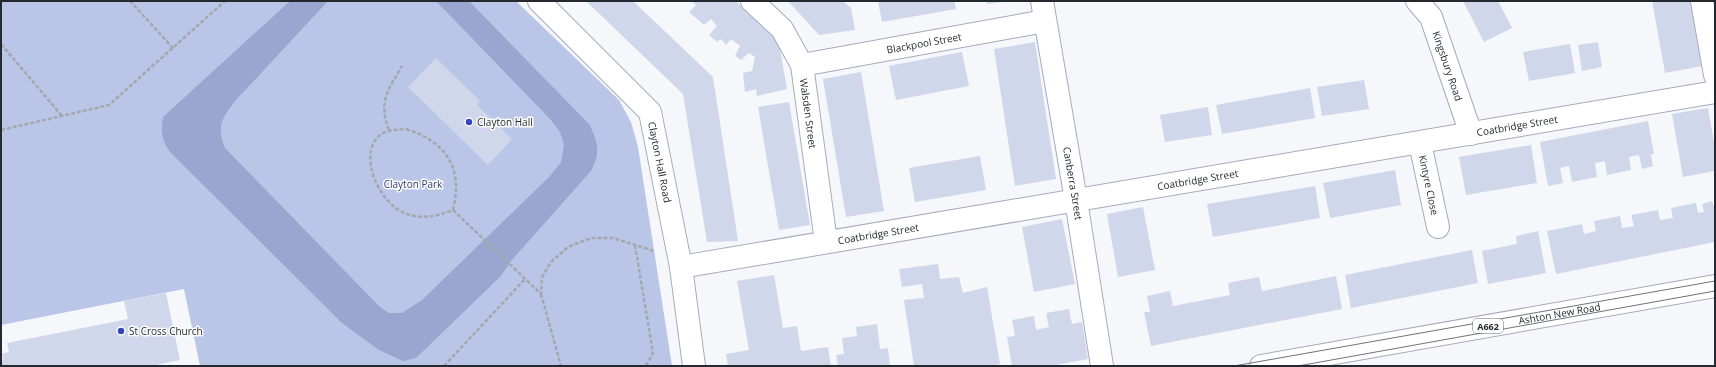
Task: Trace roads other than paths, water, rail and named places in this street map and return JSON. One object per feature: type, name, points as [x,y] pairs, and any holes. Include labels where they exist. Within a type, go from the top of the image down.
[{"type":"street","name":"Clayton Hall Road","points":[[540,1],[650,112],[680,263],[694,366]]},
{"type":"street","name":"Walsden Street","points":[[752,1],[782,29],[802,65],[826,242]]},
{"type":"street","name":"Kingsbury Road","points":[[1417,1],[1431,17],[1471,134]]},
{"type":"street","points":[[1702,1],[1715,75]]},
{"type":"street","name":"Blackpool Street","points":[[802,65],[1044,11]]},
{"type":"street","name":"Canberra Street","points":[[1044,11],[1102,366]]},
{"type":"street","name":"Coatbridge Street","points":[[680,263],[826,242],[1420,143],[1715,92]]},
{"type":"street","name":"Kintyre Close","points":[[1420,143],[1438,227]]},
{"type":"street","name":"Ashton New Road","points":[[1261,366],[1715,286]]},
{"type":"tram line","points":[[1234,366],[1715,281]]},
{"type":"tram line","points":[[1298,366],[1715,291]]},
{"type":"place","name":"Clayton Hall","points":[[469,122]]},
{"type":"place","name":"St Cross Church","points":[[121,331]]},
{"type":"park label","name":"Clayton Park","points":[[413,184]]}]
